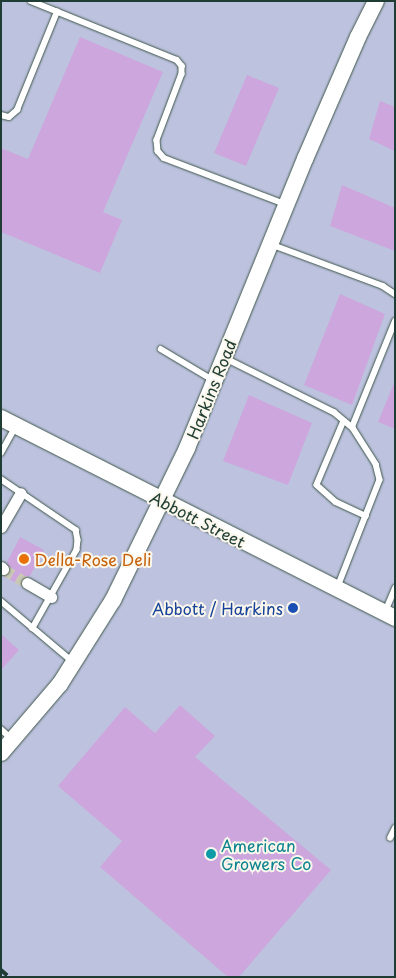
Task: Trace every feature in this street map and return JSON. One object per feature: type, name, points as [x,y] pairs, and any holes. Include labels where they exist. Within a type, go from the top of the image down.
[{"type":"street","name":"Harkins Road","points":[[1,752],[7,734],[74,664],[113,600],[160,500],[187,448],[358,36],[376,1]]},
{"type":"street","name":"Abbott Street","points":[[8,422],[390,615]]},
{"type":"street","points":[[1,527],[21,493]]},
{"type":"street","points":[[27,583],[51,597]]},
{"type":"lane","points":[[30,1],[177,60],[182,66],[182,74],[157,140],[158,151],[164,158],[287,205]]},
{"type":"lane","points":[[1,115],[10,116],[17,110],[57,12]]},
{"type":"lane","points":[[271,244],[383,286],[395,294]]},
{"type":"lane","points":[[352,427],[395,321]]},
{"type":"lane","points":[[161,349],[215,381]]},
{"type":"lane","points":[[224,358],[317,402],[352,427],[376,464],[380,480],[337,589]]},
{"type":"lane","points":[[344,421],[317,485],[336,502],[366,516]]},
{"type":"lane","points":[[1,453],[8,422]]},
{"type":"lane","points":[[1,480],[76,530],[77,550],[33,628]]},
{"type":"lane","points":[[390,615],[395,588]]},
{"type":"lane","points":[[1,601],[74,664]]},
{"type":"lane","points":[[390,838],[395,828]]},
{"type":"shaded area","points":[[1,1],[395,1],[395,977],[1,977]]},
{"type":"building","points":[[80,37],[163,72],[103,212],[122,220],[100,273],[1,232],[1,148],[28,159]]},
{"type":"building","points":[[247,75],[279,88],[246,166],[214,153]]},
{"type":"building","points":[[380,101],[395,107],[395,151],[369,139]]},
{"type":"building","points":[[342,185],[395,208],[395,251],[330,226]]},
{"type":"building","points":[[340,294],[385,314],[352,405],[304,385]]},
{"type":"building","points":[[395,383],[395,429],[378,422]]},
{"type":"building","points":[[249,395],[312,423],[288,485],[223,461]]},
{"type":"building","name":"Della-Rose Deli","points":[[20,537],[44,550],[30,576],[23,577],[20,585],[3,576],[10,571],[7,562]]},
{"type":"building","points":[[1,634],[19,650],[1,670]]},
{"type":"building","name":"American Growers Co","points":[[180,705],[215,736],[195,757],[331,870],[239,977],[228,977],[100,867],[122,841],[58,786],[125,707],[155,733]]},
{"type":"tunnel","points":[[3,569],[27,583]]},
{"type":"railway","points":[[1,970],[9,977]]},
{"type":"place","name":"Della-Rose Deli","points":[[24,559]]},
{"type":"place","name":"Abbott / Harkins","points":[[293,608]]},
{"type":"place","name":"American Growers Co","points":[[211,854]]}]
